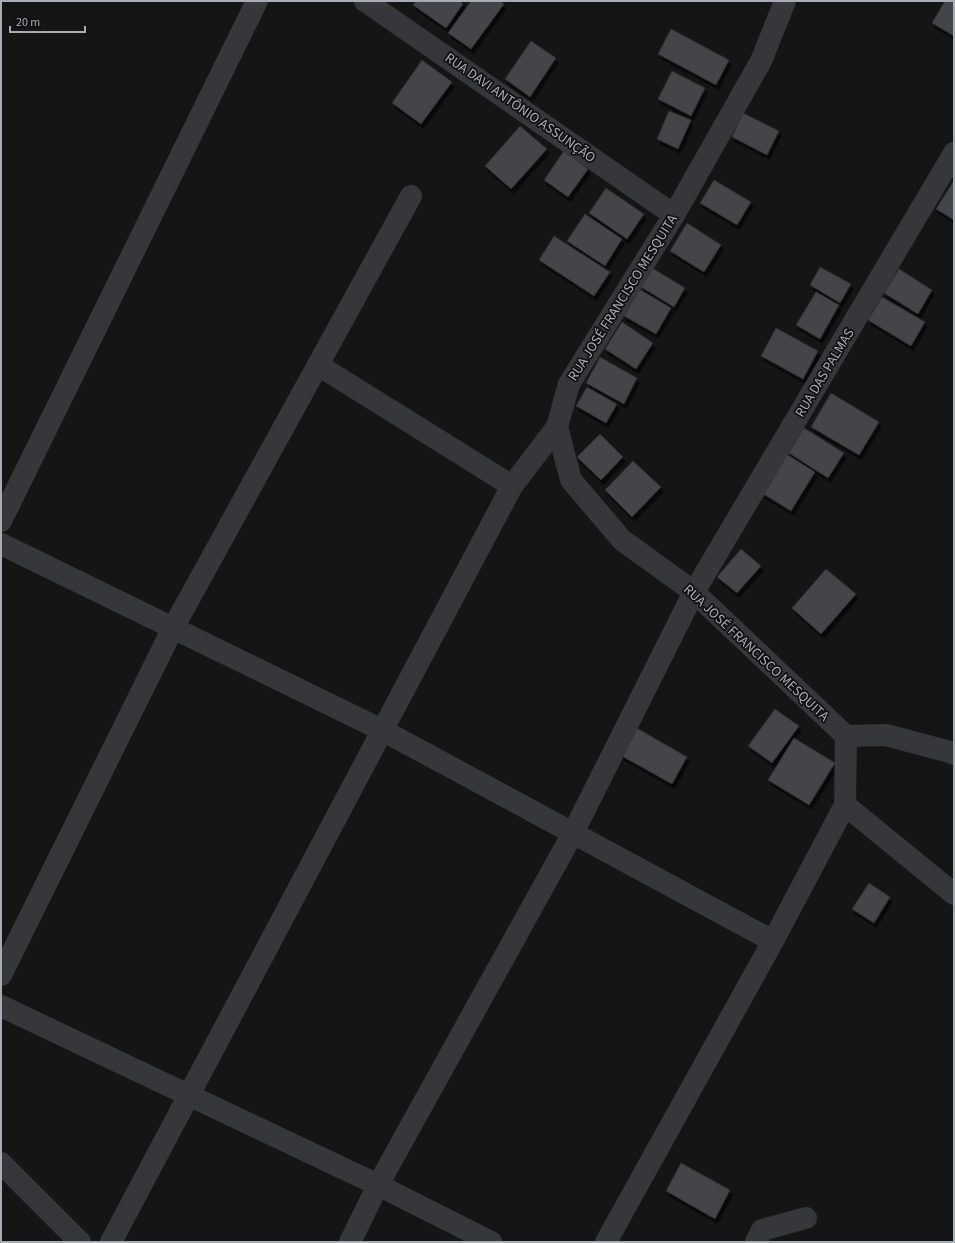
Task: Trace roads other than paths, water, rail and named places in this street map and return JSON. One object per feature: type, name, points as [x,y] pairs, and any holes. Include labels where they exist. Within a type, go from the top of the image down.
[{"type":"street","points":[[1,521],[257,1]]},
{"type":"street","name":"RUA DAVI ANTÔNIO ASSUNÇÃO","points":[[365,1],[674,215]]},
{"type":"street","name":"RUA JOSÉ FRANCISCO MESQUITA","points":[[785,1],[761,60],[674,215],[569,384],[557,427],[571,480],[622,540],[694,592],[846,736]]},
{"type":"street","name":"RUA DAS PALMAS","points":[[350,1242],[378,1185],[573,833],[694,592],[954,153]]},
{"type":"street","points":[[1,974],[173,628],[411,196]]},
{"type":"street","points":[[318,365],[512,486]]},
{"type":"street","points":[[111,1242],[512,486],[557,427]]},
{"type":"street","points":[[1,544],[382,730],[773,941]]},
{"type":"street","points":[[606,1242],[773,941],[845,805],[846,736],[886,735],[954,754]]},
{"type":"street","points":[[845,805],[954,894]]},
{"type":"street","points":[[1,1006],[378,1185],[491,1242]]},
{"type":"street","points":[[1,1163],[80,1242]]},
{"type":"street","points":[[756,1242],[762,1230],[806,1218]]}]
